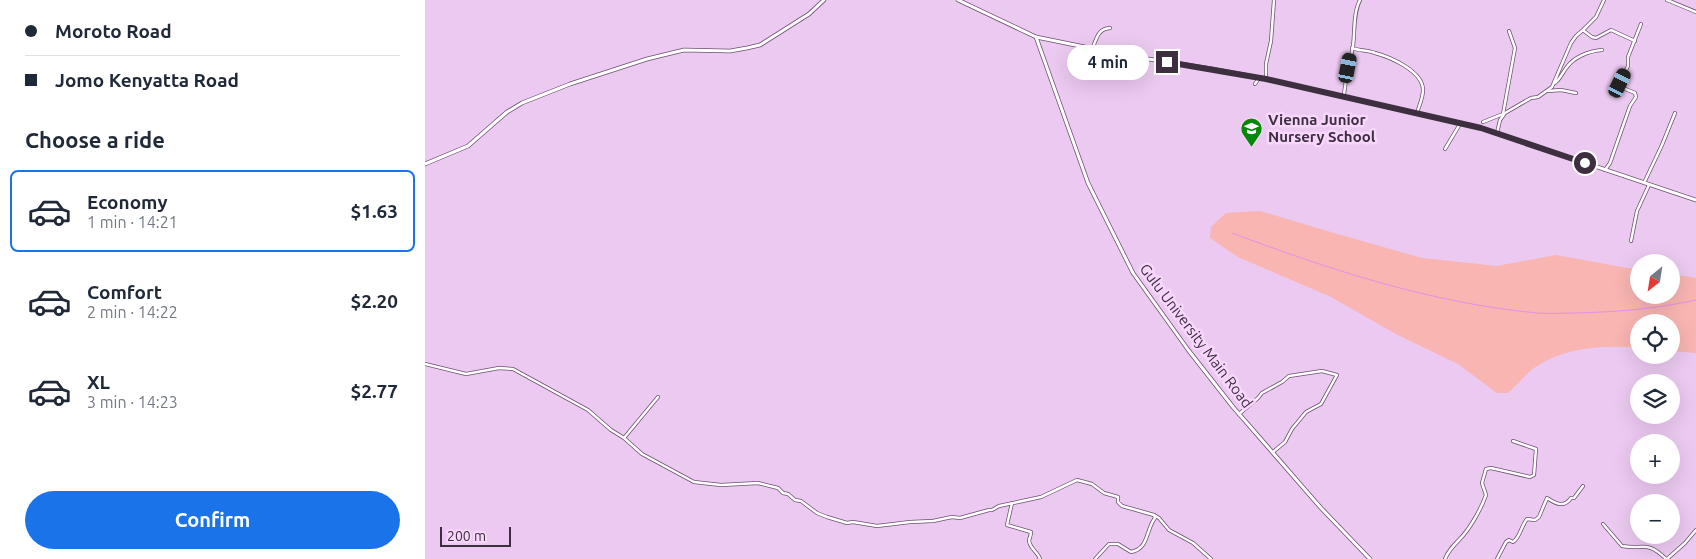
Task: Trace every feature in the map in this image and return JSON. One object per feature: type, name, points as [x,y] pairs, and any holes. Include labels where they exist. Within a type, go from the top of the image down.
[{"type":"street","points":[[425,164],[468,146],[496,120],[522,103],[570,84],[647,59],[684,50],[730,51],[760,45],[809,14],[824,0]]},
{"type":"street","points":[[958,0],[1036,37],[1097,50],[1266,79],[1497,133],[1696,200]]},
{"type":"street","points":[[1266,79],[1274,0]]},
{"type":"street","points":[[1344,96],[1357,6],[1360,0]]},
{"type":"street","points":[[1554,84],[1571,43],[1596,17],[1604,0]]},
{"type":"street","points":[[1667,0],[1696,12]]},
{"type":"street","points":[[1605,170],[1610,162],[1630,106],[1636,97],[1635,93],[1620,85],[1641,24]]},
{"type":"street","points":[[1092,48],[1098,33],[1104,28],[1110,28]]},
{"type":"street","points":[[1583,30],[1596,38],[1611,30],[1635,42]]},
{"type":"street","points":[[1497,133],[1503,114],[1515,48],[1509,31]]},
{"type":"street","name":"Gulu University Main Road","points":[[1036,37],[1088,183],[1133,273],[1204,371],[1239,414],[1321,508],[1368,558]]},
{"type":"street","points":[[1352,48],[1376,53],[1395,60],[1416,77],[1422,85],[1423,91],[1417,114]]},
{"type":"street","points":[[1088,69],[1097,50]]},
{"type":"street","points":[[1483,122],[1503,114],[1529,99],[1538,97],[1561,78],[1565,69],[1572,61],[1592,51],[1602,50]]},
{"type":"street","points":[[1255,84],[1259,78]]},
{"type":"street","points":[[1546,91],[1561,90],[1575,93]]},
{"type":"street","points":[[1644,183],[1675,113]]},
{"type":"street","points":[[1445,149],[1460,124]]},
{"type":"street","points":[[1631,241],[1637,211],[1649,184]]},
{"type":"street","points":[[425,364],[466,374],[499,368],[513,369],[588,410],[641,454],[694,482],[721,485],[758,483],[778,488],[783,493],[788,494],[795,500],[801,501],[817,512],[847,523],[853,522],[877,526],[933,521],[952,517],[960,518],[992,510],[999,506],[1041,497],[1077,480],[1092,484],[1104,493],[1118,497],[1117,502],[1123,506],[1154,515],[1169,530],[1193,543],[1211,559]]},
{"type":"street","points":[[1239,414],[1262,393],[1289,376],[1322,371],[1337,375],[1321,404],[1306,412],[1285,442],[1272,453]]},
{"type":"street","points":[[623,438],[658,397]]},
{"type":"street","points":[[1445,559],[1451,548],[1463,536],[1477,516],[1485,495],[1482,483],[1486,469],[1491,468],[1530,477],[1534,475],[1536,450],[1513,441]]},
{"type":"street","points":[[1497,559],[1505,542],[1517,540],[1521,527],[1527,519],[1535,520],[1539,517],[1547,498],[1557,504],[1568,503],[1583,486]]},
{"type":"street","points":[[1012,503],[1007,525],[1031,532],[1029,541],[1040,559]]},
{"type":"street","points":[[1095,559],[1107,546],[1112,544],[1122,545],[1131,552],[1136,551],[1147,539],[1151,522],[1155,518],[1154,515]]},
{"type":"street","points":[[1603,524],[1622,546],[1648,546],[1659,552],[1666,559],[1685,543],[1696,530]]},
{"type":"shaded area","points":[[1260,211],[1422,258],[1497,266],[1556,255],[1630,268],[1630,304],[1680,304],[1680,275],[1696,278],[1696,353],[1680,352],[1680,314],[1630,314],[1630,348],[1599,347],[1561,355],[1537,366],[1508,393],[1497,393],[1458,364],[1396,334],[1331,297],[1238,257],[1210,238],[1211,227],[1226,213]]},
{"type":"waterway","points":[[1232,233],[1307,260],[1382,283],[1420,293],[1498,308],[1542,313],[1591,313],[1651,308],[1696,300]]},
{"type":"place","name":"Vienna Junior Nursery School","points":[[1252,148]]},
{"type":"route","points":[[1167,62],[1266,79],[1481,128],[1585,163]]}]
